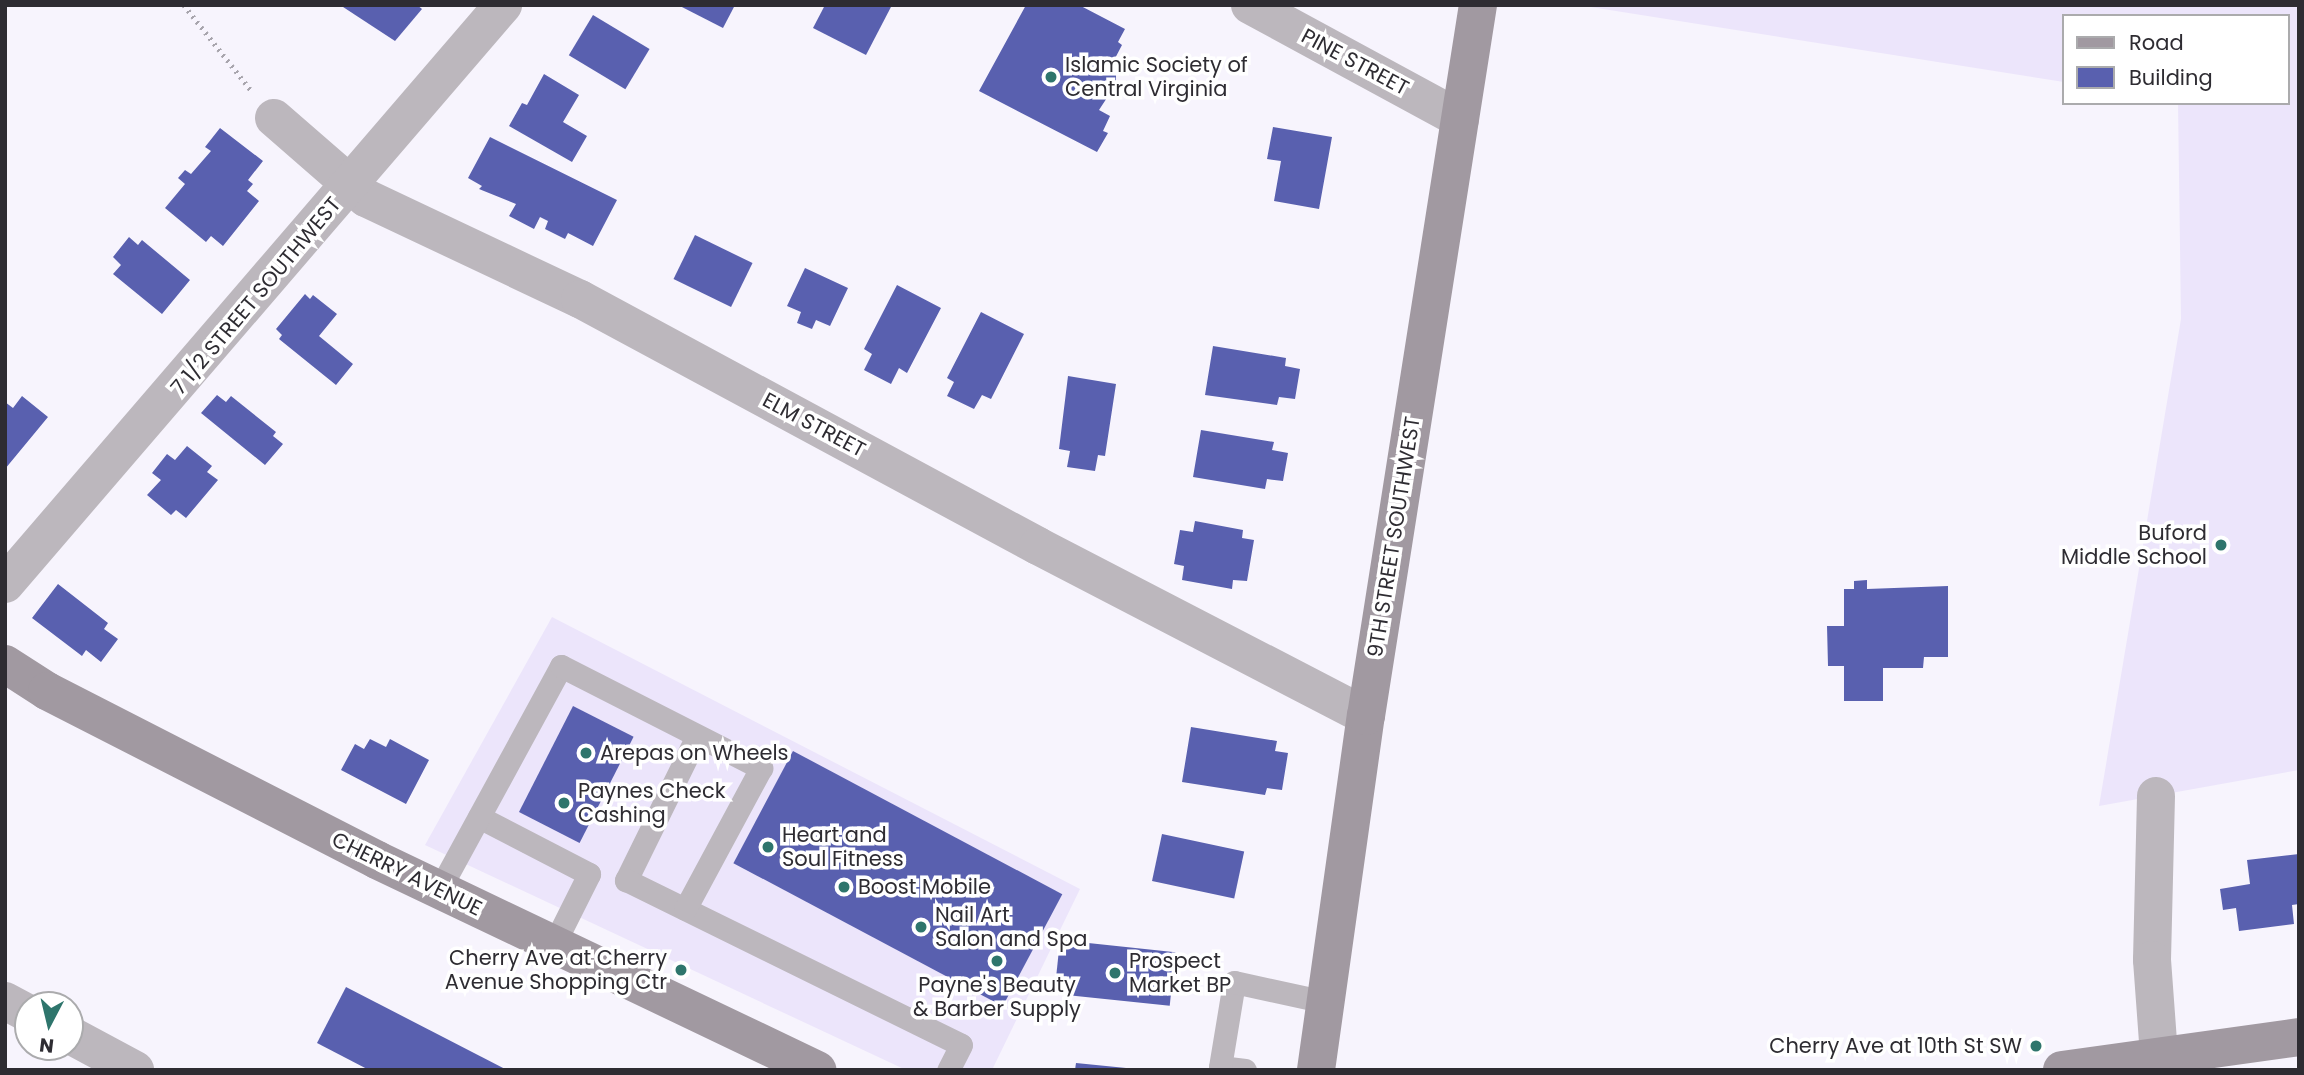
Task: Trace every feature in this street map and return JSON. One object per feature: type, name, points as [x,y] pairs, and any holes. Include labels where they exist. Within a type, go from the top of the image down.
[{"type":"street","name":"7 1/2 STREET SOUTHWEST","points":[[5,584],[503,5]]},
{"type":"street","name":"PINE STREET","points":[[1250,5],[1460,119]]},
{"type":"street","name":"9TH STREET SOUTHWEST","points":[[1316,1070],[1366,716],[1478,5]]},
{"type":"street","name":"ELM STREET","points":[[274,118],[366,198],[579,299],[1026,539],[1366,716]]},
{"type":"street","name":"CHERRY AVENUE","points":[[5,664],[47,691],[439,890],[817,1070]]},
{"type":"street","points":[[2156,796],[2152,960],[2159,1063]]},
{"type":"street","points":[[2062,1070],[2159,1063],[2299,1037]]},
{"type":"street","points":[[84,1043],[135,1070]]},
{"type":"lane","points":[[439,890],[561,666],[761,768],[685,909]]},
{"type":"lane","points":[[626,880],[697,736]]},
{"type":"lane","points":[[479,817],[589,874],[626,880],[961,1045],[948,1070]]},
{"type":"lane","points":[[553,946],[589,874]]},
{"type":"lane","points":[[1245,1070],[1220,1067],[1234,982],[1325,1002]]},
{"type":"path","points":[[184,5],[274,118]]},
{"type":"shaded area","name":"Buford Middle School","points":[[1578,5],[2299,5],[2299,770],[2099,806],[2181,319],[2178,105],[2290,105],[2290,14],[2062,14],[2062,82]]},
{"type":"shaded area","points":[[552,617],[1080,889],[992,1070],[906,1070],[425,845]]},
{"type":"building","points":[[340,5],[417,5],[422,9],[395,41]]},
{"type":"building","points":[[678,5],[735,5],[723,28]]},
{"type":"building","points":[[825,5],[892,5],[866,55],[813,28]]},
{"type":"building","name":"Islamic Society of Central Virginia","points":[[1026,5],[1079,5],[1125,29],[1118,42],[1122,45],[1110,68],[1116,71],[1116,84],[1099,110],[1110,116],[1103,131],[1108,133],[1097,152],[979,91]]},
{"type":"building","points":[[593,15],[650,49],[625,89],[569,55]]},
{"type":"building","points":[[544,74],[579,95],[563,122],[587,136],[572,162],[509,126],[522,103],[527,105]]},
{"type":"building","points":[[1273,127],[1332,137],[1319,209],[1274,201],[1281,161],[1267,159]]},
{"type":"building","points":[[220,128],[263,161],[248,180],[253,184],[247,191],[259,201],[223,246],[211,236],[206,242],[165,208],[185,184],[178,178],[185,170],[191,174],[211,151],[205,147]]},
{"type":"building","points":[[490,137],[617,200],[593,246],[568,233],[565,239],[545,229],[548,221],[540,217],[534,229],[509,216],[516,204],[479,189],[482,186],[468,178]]},
{"type":"building","points":[[695,235],[753,263],[731,307],[674,279]]},
{"type":"building","points":[[129,237],[138,245],[142,240],[190,280],[162,314],[113,274],[121,265],[113,257]]},
{"type":"building","points":[[805,268],[848,288],[830,326],[816,320],[812,329],[797,323],[801,312],[787,306]]},
{"type":"building","points":[[897,285],[941,308],[907,373],[899,368],[891,384],[864,370],[872,354],[864,349]]},
{"type":"building","points":[[305,294],[310,299],[313,295],[337,314],[319,336],[353,364],[336,385],[279,339],[282,335],[276,329]]},
{"type":"building","points":[[981,312],[1024,334],[991,399],[982,395],[974,409],[947,396],[954,382],[947,378]]},
{"type":"building","points":[[1213,346],[1286,358],[1285,366],[1300,369],[1295,399],[1279,397],[1277,405],[1205,395]]},
{"type":"building","points":[[1068,376],[1116,384],[1105,456],[1098,455],[1095,471],[1067,467],[1070,451],[1059,449]]},
{"type":"building","points":[[217,395],[226,402],[231,396],[276,432],[273,436],[283,444],[265,465],[201,413]]},
{"type":"building","points":[[22,396],[48,417],[5,469],[5,402],[13,408]]},
{"type":"building","points":[[1201,430],[1274,442],[1272,450],[1288,453],[1283,481],[1267,479],[1265,489],[1193,477]]},
{"type":"building","points":[[187,446],[212,466],[207,472],[218,480],[186,518],[176,510],[171,515],[147,495],[161,480],[152,473],[167,454],[175,460]]},
{"type":"building","points":[[1195,521],[1243,530],[1242,538],[1254,540],[1247,581],[1233,580],[1232,589],[1182,580],[1184,566],[1174,564],[1180,530],[1193,532]]},
{"type":"building","points":[[1867,580],[1867,589],[1948,586],[1948,657],[1924,657],[1923,668],[1883,668],[1883,701],[1844,701],[1844,666],[1828,666],[1827,626],[1844,626],[1844,589],[1854,589],[1854,581]]},
{"type":"building","points":[[58,584],[108,623],[104,629],[118,639],[101,662],[86,650],[82,656],[32,618]]},
{"type":"building","points":[[573,706],[634,737],[580,843],[519,812]]},
{"type":"building","points":[[1191,727],[1277,741],[1275,751],[1288,753],[1282,790],[1267,788],[1265,795],[1182,782]]},
{"type":"building","points":[[370,739],[386,747],[390,739],[429,760],[406,804],[341,770],[355,744],[364,749]]},
{"type":"building","points":[[793,751],[1062,894],[1003,1006],[733,863]]},
{"type":"building","points":[[1162,834],[1244,851],[1234,898],[1152,881]]},
{"type":"building","points":[[2299,854],[2299,904],[2292,905],[2294,924],[2239,931],[2236,908],[2223,910],[2220,889],[2250,884],[2247,860]]},
{"type":"building","name":"Prospect Market BP","points":[[1060,940],[1175,952],[1170,1006],[1054,994]]},
{"type":"building","points":[[346,987],[507,1070],[369,1070],[317,1043]]},
{"type":"building","points":[[1076,1063],[1126,1068],[1126,1070],[1075,1070]]},
{"type":"place","name":"Islamic Society of Central Virginia","points":[[1051,77]]},
{"type":"place","name":"Buford Middle School","points":[[2221,545]]},
{"type":"place","name":"Arepas on Wheels","points":[[586,753]]},
{"type":"place","name":"Paynes Check Cashing","points":[[564,803]]},
{"type":"place","name":"Heart and Soul Fitness","points":[[768,847]]},
{"type":"place","name":"Boost Mobile","points":[[844,887]]},
{"type":"place","name":"Nail Art Salon and Spa","points":[[921,927]]},
{"type":"place","name":"Payne's Beauty & Barber Supply","points":[[997,961]]},
{"type":"place","name":"Cherry Ave at Cherry Avenue Shopping Ctr","points":[[681,970]]},
{"type":"place","name":"Prospect Market BP","points":[[1115,973]]},
{"type":"place","name":"Cherry Ave at 10th St SW","points":[[2036,1046]]}]
